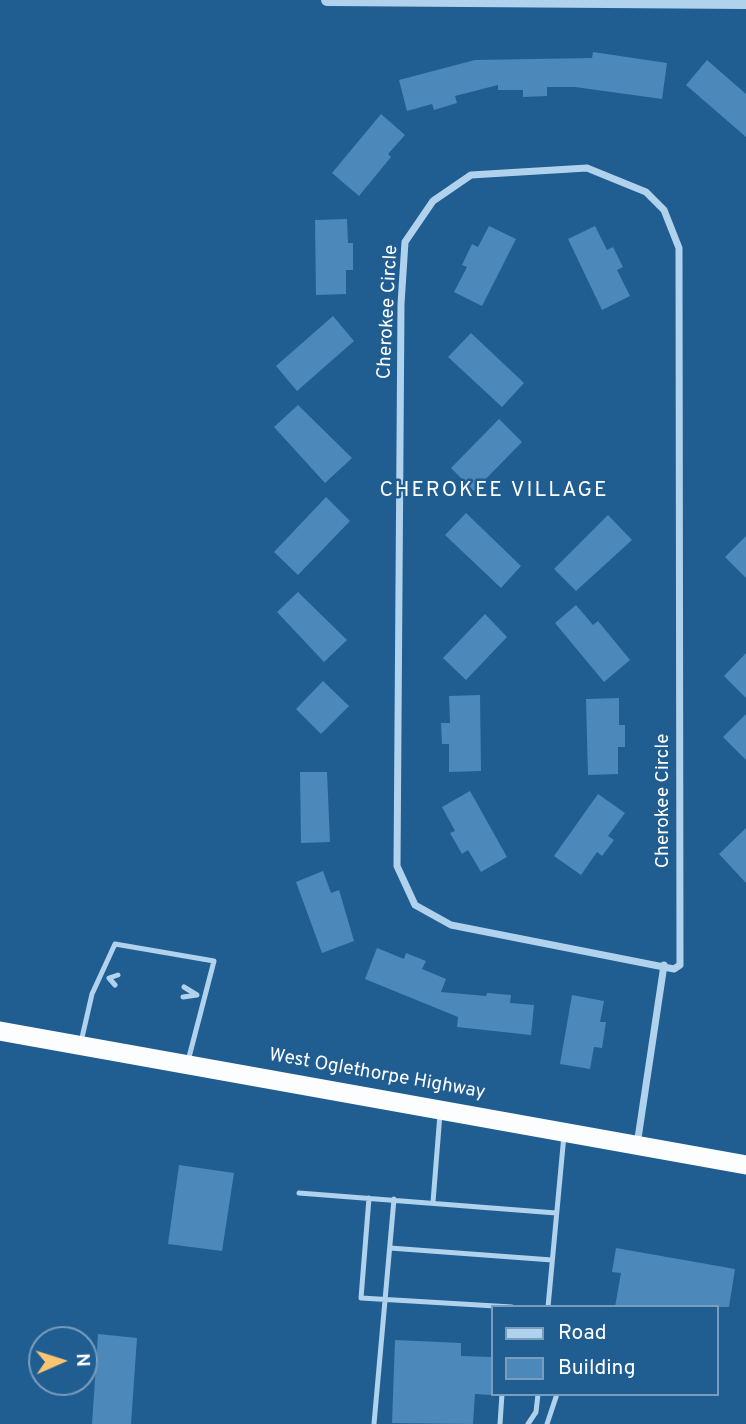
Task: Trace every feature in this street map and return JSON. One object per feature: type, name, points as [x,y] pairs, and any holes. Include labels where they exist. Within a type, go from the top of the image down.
[{"type":"highway","name":"West Oglethorpe Highway","points":[[0,1031],[746,1165]]},
{"type":"street","points":[[327,0],[746,3]]},
{"type":"street","name":"Cherokee Circle","points":[[587,168],[646,192],[664,209],[679,248],[680,965],[674,969],[664,965],[451,925],[415,905],[397,866],[401,304],[405,242],[433,201],[471,175],[587,168]]},
{"type":"street","points":[[637,1145],[664,965]]},
{"type":"lane","points":[[80,1045],[92,994],[115,944],[214,961],[187,1065]]},
{"type":"lane","points":[[100,976],[109,978],[118,975]]},
{"type":"lane","points":[[109,978],[116,985]]},
{"type":"lane","points":[[184,987],[206,997]]},
{"type":"lane","points":[[183,997],[197,995]]},
{"type":"lane","points":[[433,1202],[440,1110]]},
{"type":"lane","points":[[548,1305],[565,1132]]},
{"type":"lane","points":[[299,1193],[556,1213]]},
{"type":"lane","points":[[369,1198],[361,1298],[490,1305]]},
{"type":"lane","points":[[374,1424],[394,1199]]},
{"type":"lane","points":[[390,1248],[552,1260]]},
{"type":"lane","points":[[500,1424],[502,1396]]},
{"type":"lane","points":[[528,1424],[536,1412],[538,1396]]},
{"type":"lane","points":[[547,1424],[556,1396]]},
{"type":"building","points":[[593,52],[667,63],[662,99],[575,87],[547,87],[547,96],[523,97],[523,90],[498,90],[498,85],[455,96],[457,103],[434,110],[432,104],[407,111],[399,80],[475,60],[592,58]]},
{"type":"building","points":[[707,60],[746,94],[746,137],[686,85]]},
{"type":"building","points":[[381,114],[405,135],[388,154],[391,157],[359,196],[332,173]]},
{"type":"building","points":[[347,219],[348,243],[353,243],[353,270],[346,270],[346,294],[316,295],[315,220]]},
{"type":"building","points":[[489,226],[516,239],[482,306],[454,292],[467,267],[462,265],[472,244],[478,247]]},
{"type":"building","points":[[595,226],[607,250],[613,247],[623,267],[617,270],[630,296],[602,310],[568,239]]},
{"type":"building","points":[[333,316],[354,341],[297,391],[276,366]]},
{"type":"building","points":[[471,333],[524,383],[502,407],[448,357]]},
{"type":"building","points":[[298,405],[352,458],[325,483],[274,427]]},
{"type":"building","points":[[499,419],[522,442],[474,491],[451,468]]},
{"type":"building","points":[[326,497],[350,521],[298,575],[274,552]]},
{"type":"building","points":[[466,513],[521,566],[501,588],[445,535]]},
{"type":"building","points":[[608,515],[632,540],[576,591],[554,569]]},
{"type":"building","points":[[746,536],[746,578],[725,557]]},
{"type":"building","points":[[298,592],[347,640],[324,662],[277,612]]},
{"type":"building","points":[[576,605],[593,625],[598,621],[630,660],[604,682],[555,623]]},
{"type":"building","points":[[485,614],[507,637],[466,680],[443,658]]},
{"type":"building","points":[[746,653],[746,698],[724,676]]},
{"type":"building","points":[[323,681],[349,706],[321,734],[296,709]]},
{"type":"building","points":[[480,695],[481,771],[449,772],[449,744],[442,744],[441,723],[450,723],[449,696]]},
{"type":"building","points":[[619,698],[619,725],[625,725],[625,747],[618,747],[618,774],[588,775],[586,699]]},
{"type":"building","points":[[746,714],[746,760],[723,737]]},
{"type":"building","points":[[300,772],[327,772],[330,842],[301,843]]},
{"type":"building","points":[[470,791],[507,857],[481,872],[468,850],[462,854],[450,833],[455,831],[442,807]]},
{"type":"building","points":[[598,794],[625,813],[608,836],[614,840],[602,856],[597,852],[581,875],[554,856]]},
{"type":"building","points":[[746,828],[746,883],[719,854]]},
{"type":"building","points":[[323,871],[331,893],[339,890],[354,941],[322,953],[296,882]]},
{"type":"building","points":[[377,948],[404,959],[406,953],[426,961],[422,969],[446,979],[441,992],[511,995],[510,1003],[534,1005],[531,1035],[457,1027],[458,1017],[365,979]]},
{"type":"building","points":[[572,995],[604,1001],[600,1022],[606,1022],[602,1048],[594,1047],[590,1069],[560,1064]]},
{"type":"building","points":[[179,1165],[234,1173],[222,1251],[168,1244]]},
{"type":"building","points":[[616,1248],[735,1269],[729,1307],[615,1305],[621,1273],[612,1272]]},
{"type":"building","points":[[98,1334],[137,1338],[131,1424],[92,1424],[94,1396],[98,1396]]},
{"type":"building","points":[[395,1340],[461,1343],[461,1356],[490,1357],[490,1395],[475,1394],[473,1424],[392,1423]]},
{"type":"district","name":"CHEROKEE VILLAGE","points":[[494,492]]}]
